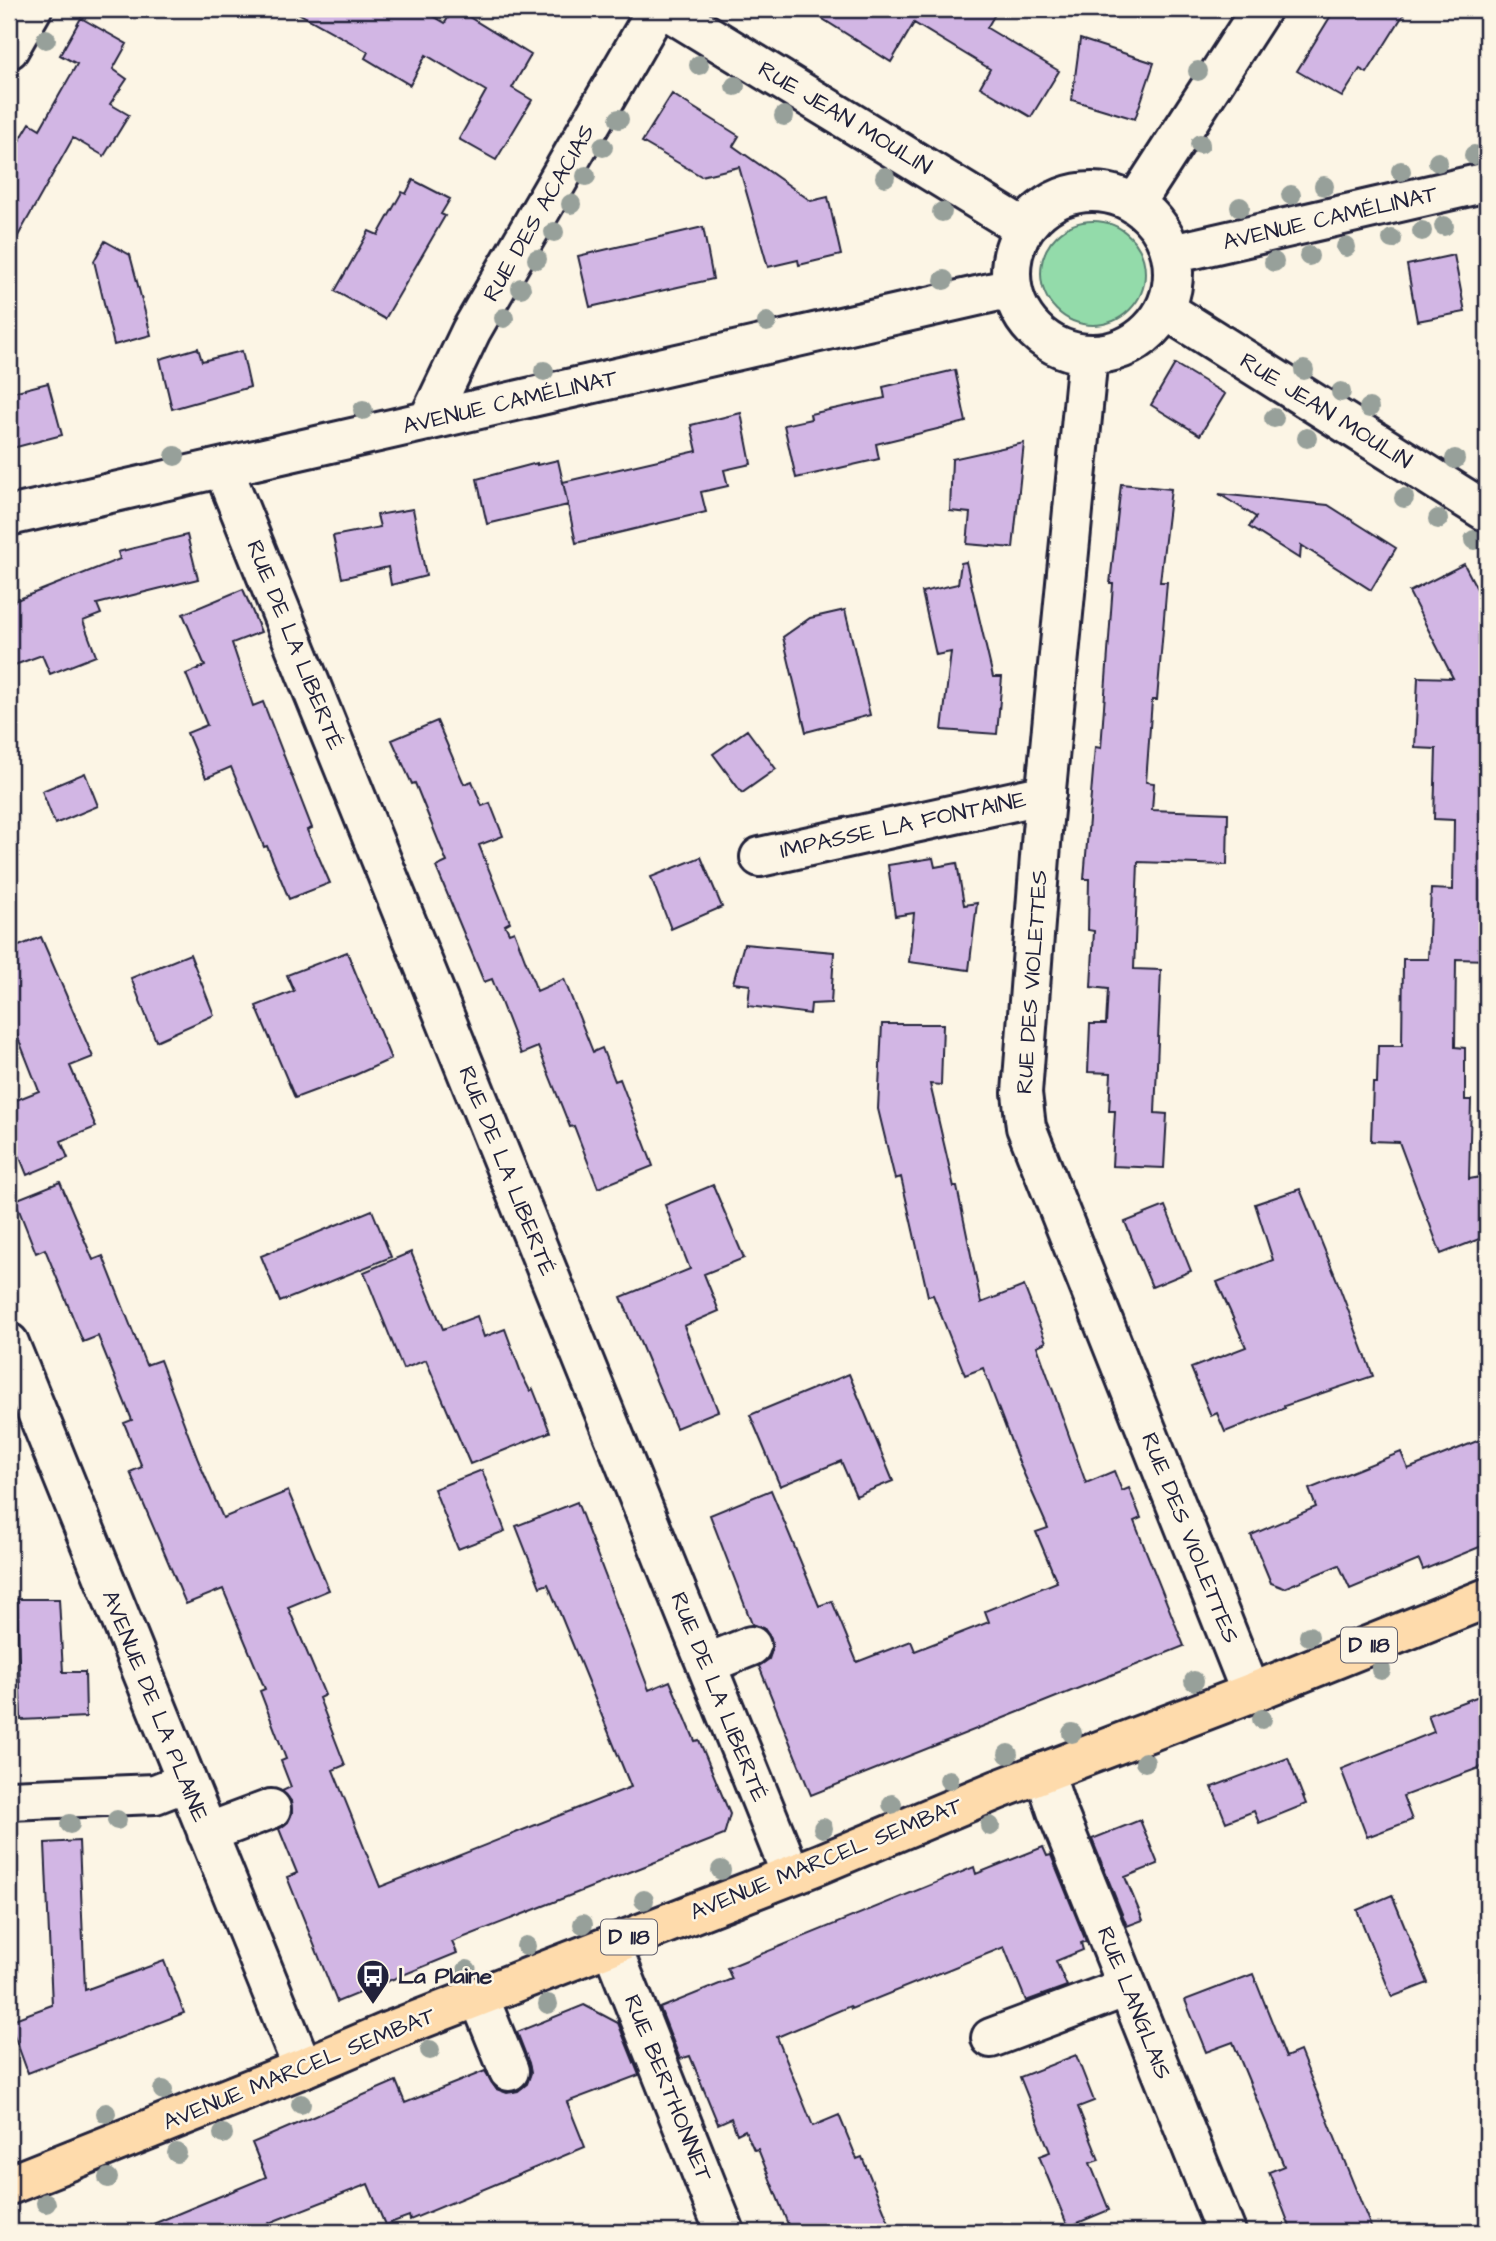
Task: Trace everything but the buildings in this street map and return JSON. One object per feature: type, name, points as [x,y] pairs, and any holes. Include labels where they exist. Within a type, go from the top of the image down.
[{"type":"main road","name":"AVENUE MARCEL SEMBAT","points":[[9,2185],[1487,1598]]},
{"type":"street","points":[[9,49],[32,9]]},
{"type":"street","name":"RUE DES ACACIAS","points":[[428,421],[471,331],[656,9]]},
{"type":"street","name":"RUE JEAN MOULIN","points":[[666,9],[1024,228]]},
{"type":"street","points":[[1135,204],[1261,9]]},
{"type":"street","name":"AVENUE CAMÉLINAT","points":[[1172,254],[1487,182]]},
{"type":"street","points":[[1086,192],[1111,194],[1135,204],[1158,225],[1172,254],[1172,292],[1166,310],[1152,330],[1133,344],[1111,353],[1087,355],[1061,349],[1038,335],[1021,314],[1012,288],[1012,259],[1024,228],[1039,211],[1061,198],[1086,192]]},
{"type":"street","name":"AVENUE CAMÉLINAT","points":[[9,516],[1012,288]]},
{"type":"street","name":"RUE JEAN MOULIN","points":[[1166,310],[1487,512]]},
{"type":"street","name":"RUE DES VIOLETTES","points":[[1087,355],[1046,794],[1022,1093],[1026,1127],[1251,1693]]},
{"type":"street","name":"RUE DE LA LIBERTÉ","points":[[223,468],[791,1874]]},
{"type":"street","name":"IMPASSE LA FONTAINE","points":[[760,857],[1046,794]]},
{"type":"street","name":"AVENUE DE LA PLAINE","points":[[9,1343],[303,2068]]},
{"type":"street","points":[[706,1664],[751,1646]]},
{"type":"street","name":"RUE LANGLAIS","points":[[1044,1772],[1057,1811],[1226,2232]]},
{"type":"street","points":[[9,1800],[155,1794],[186,1782]]},
{"type":"street","points":[[207,1833],[271,1809]]},
{"type":"street","name":"RUE BERTHONNET","points":[[611,1945],[725,2232]]},
{"type":"street","points":[[991,2038],[1127,1987]]},
{"type":"street","points":[[479,1997],[509,2071]]},
{"type":"green space","points":[[1093,221],[1113,225],[1130,236],[1141,253],[1145,273],[1141,293],[1130,310],[1113,321],[1093,325],[1073,321],[1056,310],[1045,293],[1041,273],[1045,253],[1056,236],[1073,225]]},
{"type":"place","name":"La Plaine","points":[[373,2006]]}]
